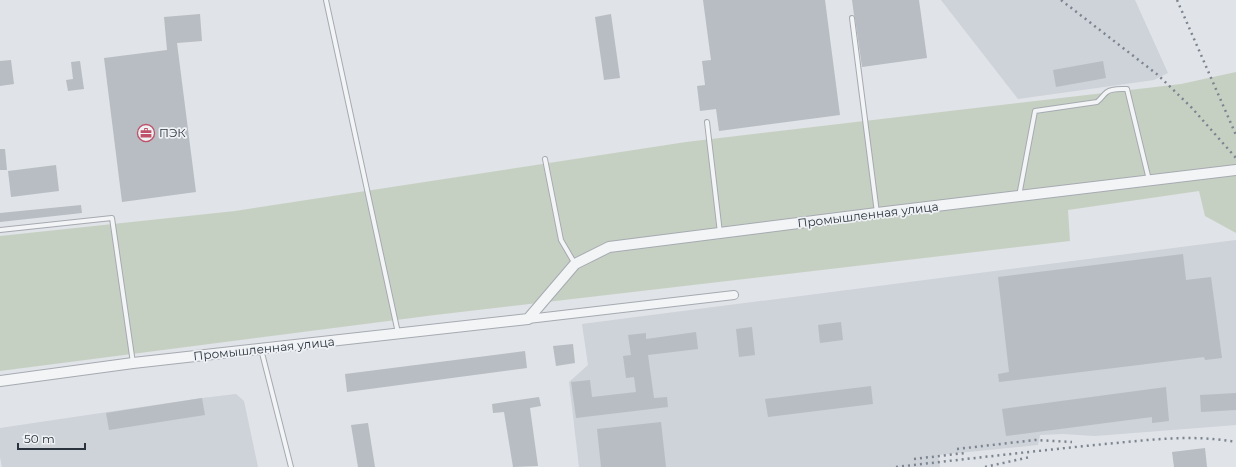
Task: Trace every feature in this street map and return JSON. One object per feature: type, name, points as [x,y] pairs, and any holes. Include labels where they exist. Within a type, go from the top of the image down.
[{"type":"street","name":"Промышленная улица","points":[[528,319],[575,264],[609,247],[1236,170]]},
{"type":"street","name":"Промышленная улица","points":[[0,381],[133,363],[734,295]]},
{"type":"lane","points":[[326,0],[398,334]]},
{"type":"lane","points":[[852,18],[878,213]]},
{"type":"lane","points":[[1018,197],[1035,111],[1097,102],[1108,91],[1112,90],[1127,89],[1149,181]]},
{"type":"lane","points":[[707,122],[720,233]]},
{"type":"lane","points":[[545,158],[561,240],[575,264]]},
{"type":"lane","points":[[0,230],[112,218],[133,363]]},
{"type":"lane","points":[[261,349],[291,467]]},
{"type":"shaded area","points":[[941,0],[1135,0],[1168,73],[1154,80],[1018,99]]},
{"type":"shaded area","points":[[1236,240],[1236,425],[1095,436],[1063,434],[1040,435],[1038,445],[938,455],[940,467],[579,467],[569,382],[588,365],[582,324]]},
{"type":"shaded area","points":[[236,394],[244,401],[258,467],[2,467],[0,457],[0,428]]},
{"type":"green space","points":[[1236,72],[1236,233],[1205,216],[1199,191],[1068,210],[1070,241],[435,315],[0,371],[0,236],[235,211],[686,142],[1181,84]]},
{"type":"building","points":[[703,0],[825,0],[840,115],[719,131],[716,109],[700,111],[697,86],[705,85],[702,61],[711,60]]},
{"type":"building","points":[[852,0],[919,0],[927,58],[862,67]]},
{"type":"building","points":[[200,14],[202,41],[177,43],[196,192],[122,202],[104,58],[167,50],[164,17]]},
{"type":"building","points":[[611,14],[620,78],[604,80],[595,17]]},
{"type":"building","points":[[11,60],[14,84],[0,86],[0,61]]},
{"type":"building","points":[[80,61],[84,89],[68,91],[66,80],[73,79],[71,62]]},
{"type":"building","points":[[1103,61],[1106,78],[1056,87],[1053,70]]},
{"type":"building","points":[[0,149],[5,149],[7,170],[0,170]]},
{"type":"building","points":[[56,165],[59,191],[11,197],[8,171]]},
{"type":"building","points":[[81,205],[82,213],[0,222],[0,213]]},
{"type":"building","points":[[1183,254],[1186,280],[1211,277],[1222,358],[1205,360],[1204,357],[999,382],[998,374],[1009,372],[998,277]]},
{"type":"building","points":[[841,322],[843,340],[820,343],[818,325]]},
{"type":"building","points":[[752,327],[755,355],[739,357],[736,329]]},
{"type":"building","points":[[696,332],[698,349],[648,355],[654,398],[667,397],[668,407],[576,418],[571,382],[590,380],[592,397],[636,392],[634,377],[626,378],[623,356],[631,355],[628,335],[646,333],[646,339]]},
{"type":"building","points":[[573,344],[575,363],[556,366],[553,346]]},
{"type":"building","points":[[525,351],[527,368],[347,392],[345,374]]},
{"type":"building","points":[[871,386],[873,404],[768,417],[765,399]]},
{"type":"building","points":[[1166,387],[1169,421],[1152,423],[1152,417],[1006,436],[1002,409]]},
{"type":"building","points":[[1236,393],[1236,410],[1201,412],[1200,395]]},
{"type":"building","points":[[539,397],[541,406],[530,408],[538,466],[513,467],[504,412],[493,413],[492,404]]},
{"type":"building","points":[[202,398],[205,415],[109,430],[106,413]]},
{"type":"building","points":[[661,422],[666,467],[601,467],[597,429]]},
{"type":"building","points":[[368,423],[375,467],[358,467],[351,425]]},
{"type":"building","points":[[1205,448],[1207,467],[1174,467],[1172,452]]},
{"type":"railway","points":[[1061,0],[1158,75],[1192,108],[1236,158]]},
{"type":"railway","points":[[1177,0],[1236,135]]},
{"type":"railway","points":[[896,467],[1053,449],[1154,440],[1203,438],[1236,442]]},
{"type":"railway","points":[[957,449],[1035,440],[1072,442]]},
{"type":"railway","points":[[914,459],[965,453]]},
{"type":"railway","points":[[985,467],[1030,457]]},
{"type":"place","name":"ПЭК","points":[[146,133]]}]
